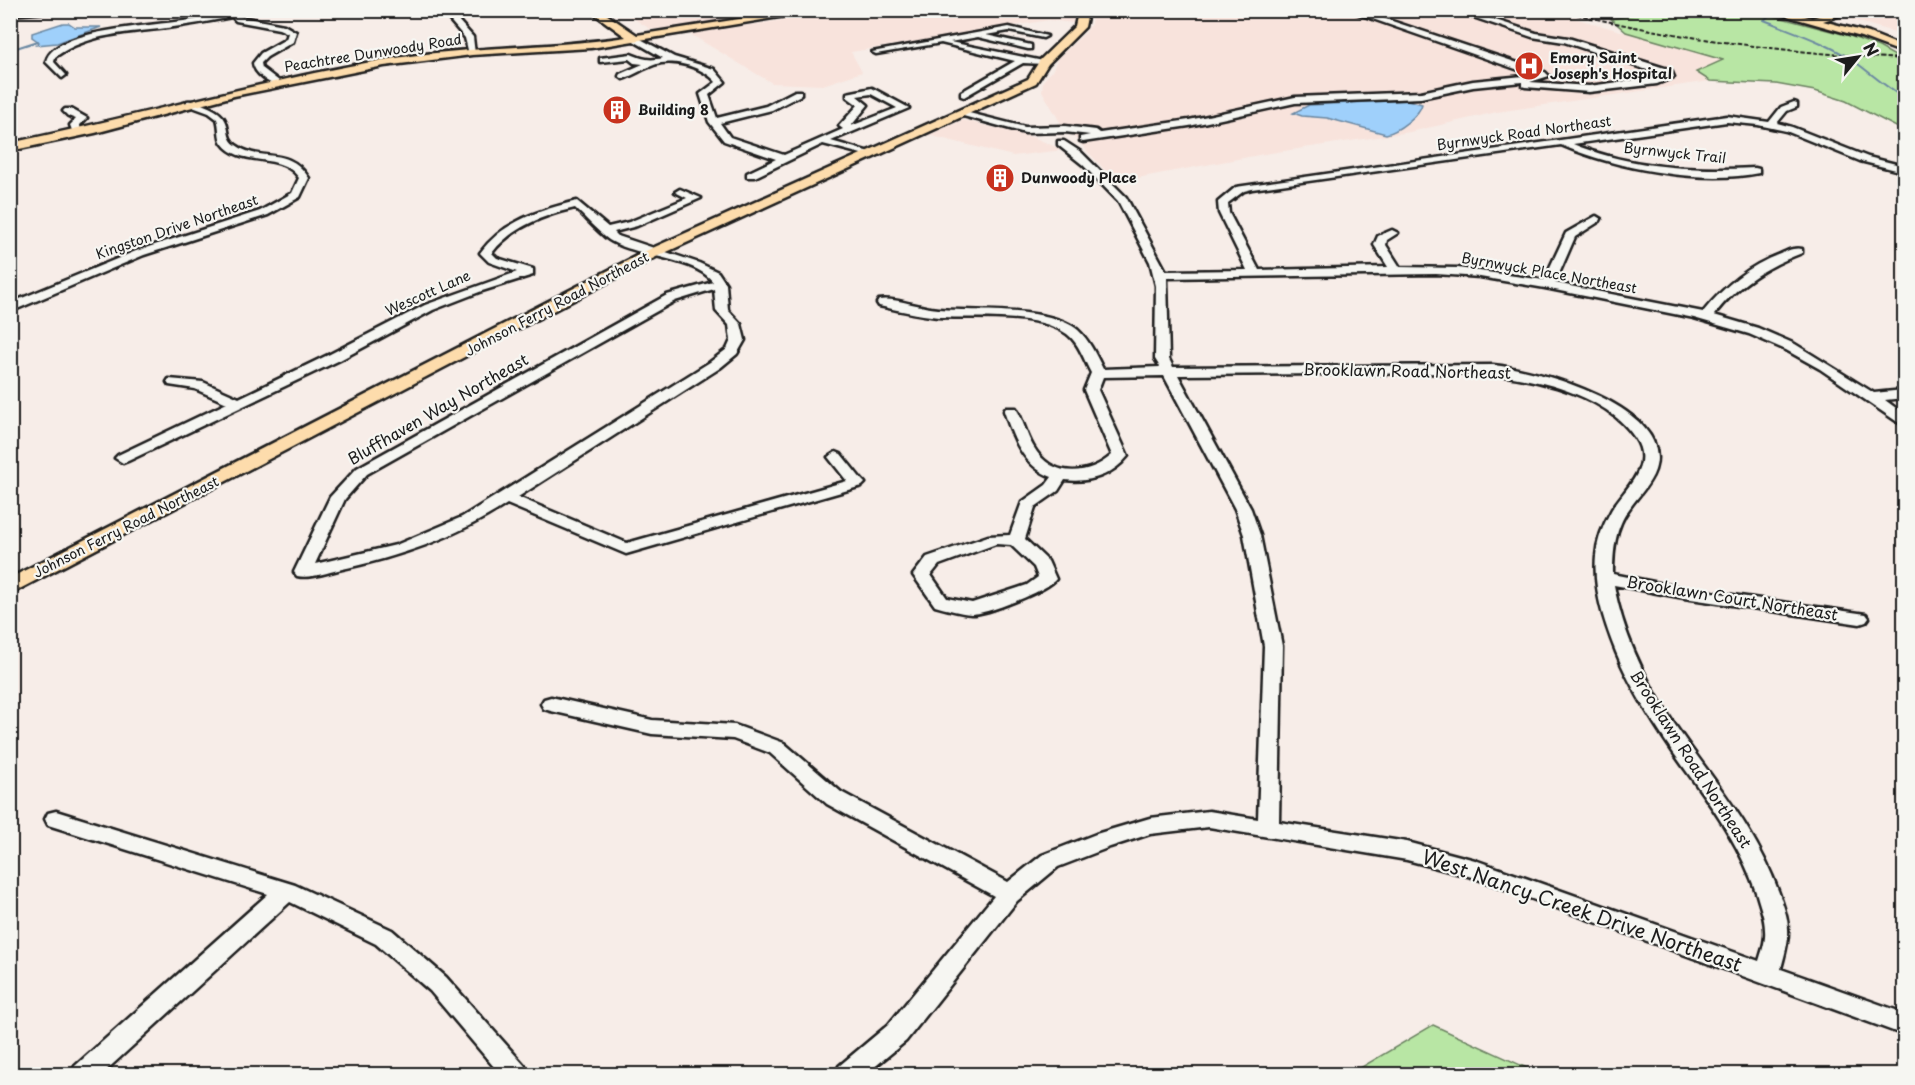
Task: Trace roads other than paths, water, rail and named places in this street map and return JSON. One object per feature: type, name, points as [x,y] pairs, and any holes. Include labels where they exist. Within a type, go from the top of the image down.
[{"type":"main road","points":[[593,10],[643,38]]},
{"type":"main road","name":"Peachtree Dunwoody Road","points":[[10,147],[78,133],[189,103],[276,83],[384,63],[472,52],[591,45],[818,10]]},
{"type":"main road","name":"Johnson Ferry Road Northeast","points":[[10,587],[653,253],[1032,81],[1044,62],[1080,27],[1082,17],[1079,10]]},
{"type":"main road","points":[[1770,10],[1824,16],[1852,10]]},
{"type":"main road","points":[[1787,11],[1824,16],[1905,43]]},
{"type":"main road","points":[[1824,16],[1904,50]]},
{"type":"main road","points":[[635,25],[643,38]]},
{"type":"street","points":[[10,13],[50,10]]},
{"type":"street","points":[[444,10],[469,37],[472,52]]},
{"type":"street","points":[[1350,10],[1560,80],[1574,90]]},
{"type":"street","points":[[1455,10],[1535,35],[1565,40],[1653,66],[1669,74],[1668,79],[1657,81],[1574,90],[1506,81]]},
{"type":"street","points":[[62,75],[50,62],[51,56],[83,40],[109,33],[169,26],[236,12],[239,19],[281,27],[292,32],[290,40],[264,55],[257,63],[258,69],[276,83]]},
{"type":"street","points":[[876,52],[1009,29],[1043,36]]},
{"type":"street","points":[[972,35],[1028,47]]},
{"type":"street","points":[[643,38],[671,59],[711,71],[721,81],[704,94],[714,122],[727,140],[786,159]]},
{"type":"street","points":[[935,41],[1022,60],[1044,62]]},
{"type":"street","points":[[942,49],[981,58],[993,54]]},
{"type":"street","points":[[603,60],[631,56],[637,61],[650,63],[671,59]]},
{"type":"street","points":[[964,94],[1022,60]]},
{"type":"street","points":[[623,76],[640,70],[650,63]]},
{"type":"street","points":[[1061,143],[1080,137],[1190,123],[1295,100],[1420,95],[1473,84],[1532,79],[1542,74]]},
{"type":"street","points":[[751,175],[822,141],[876,121],[904,108],[872,91],[850,95],[863,105],[844,126],[850,130]]},
{"type":"street","points":[[714,122],[769,108],[798,93]]},
{"type":"street","name":"Kingston Drive Northeast","points":[[10,308],[140,253],[264,213],[296,195],[304,178],[297,168],[283,161],[231,147],[225,140],[225,125],[222,119],[189,103]]},
{"type":"street","points":[[1771,124],[1784,109],[1794,105]]},
{"type":"street","points":[[68,111],[82,118],[75,125],[78,133]]},
{"type":"street","points":[[961,114],[1025,129],[1061,143],[1083,161],[1127,206],[1161,275],[1162,311],[1159,338],[1162,359],[1243,509],[1252,535],[1273,646],[1268,827]]},
{"type":"street","name":"Byrnwyck Road Northeast","points":[[1255,273],[1224,213],[1223,202],[1240,189],[1707,120],[1744,120],[1771,124],[1803,133],[1864,159],[1905,169]]},
{"type":"street","points":[[1025,129],[1065,129],[1080,137]]},
{"type":"street","points":[[1080,137],[1076,148],[1083,161]]},
{"type":"street","points":[[822,141],[870,155]]},
{"type":"street","name":"Byrnwyck Trail","points":[[1560,141],[1598,157],[1627,164],[1706,172],[1755,171]]},
{"type":"street","points":[[605,231],[633,224],[696,198],[680,192]]},
{"type":"street","name":"Wescott Lane","points":[[123,458],[335,357],[364,339],[454,295],[529,272],[493,260],[486,253],[493,243],[533,218],[578,204],[614,238],[653,253]]},
{"type":"street","points":[[1548,285],[1570,235],[1596,219]]},
{"type":"street","points":[[1392,233],[1382,238],[1380,245],[1396,270]]},
{"type":"street","points":[[1706,316],[1722,295],[1748,273],[1798,251]]},
{"type":"street","points":[[653,253],[695,265],[714,275],[720,284]]},
{"type":"street","name":"Byrnwyck Place Northeast","points":[[1161,275],[1396,270],[1474,273],[1548,285],[1706,316],[1756,331],[1786,345],[1905,420]]},
{"type":"street","name":"Bluffhaven Way Northeast","points":[[720,284],[722,311],[735,324],[738,340],[732,351],[715,365],[484,512],[415,544],[356,562],[303,572],[338,497],[362,471],[671,298],[720,284]]},
{"type":"street","points":[[883,303],[934,313],[1017,316],[1057,322],[1072,331],[1083,344],[1098,373],[1091,390],[1120,456],[1109,467],[1085,476],[1060,476],[1034,458],[1019,434],[1011,411]]},
{"type":"street","name":"Brooklawn Road Northeast","points":[[1098,373],[1167,369],[1520,372],[1576,389],[1600,402],[1635,427],[1647,443],[1650,459],[1639,489],[1620,510],[1611,528],[1604,578],[1613,622],[1627,659],[1652,704],[1742,835],[1765,882],[1778,931],[1767,975]]},
{"type":"street","points":[[174,382],[198,385],[237,402]]},
{"type":"street","points":[[1871,397],[1905,394]]},
{"type":"street","points":[[506,498],[626,549],[857,483],[836,457]]},
{"type":"street","points":[[1016,540],[1029,505],[1052,488],[1060,476]]},
{"type":"street","points":[[994,539],[1016,540],[1042,565],[1047,579],[1033,589],[973,609],[941,602],[922,575],[933,561],[994,539]]},
{"type":"street","name":"Brooklawn Court Northeast","points":[[1604,578],[1684,593],[1860,618]]},
{"type":"street","points":[[551,704],[652,727],[735,732],[777,748],[834,798],[1009,894]]},
{"type":"street","points":[[56,819],[287,891],[384,937],[438,984],[516,1074]]},
{"type":"street","name":"West Nancy Creek Drive Northeast","points":[[848,1074],[897,1033],[1009,894],[1050,861],[1104,840],[1150,826],[1209,819],[1407,851],[1475,869],[1905,1024]]},
{"type":"street","points":[[84,1074],[287,891]]},
{"type":"water","points":[[69,23],[75,27],[101,27],[57,43],[36,45],[39,42],[32,37],[32,33]]},
{"type":"water","points":[[1407,100],[1422,104],[1417,113],[1407,122],[1386,134],[1327,118],[1293,113],[1309,105]]},
{"type":"waterway","points":[[1770,15],[1764,20],[1813,39],[1848,57],[1904,98]]},
{"type":"waterway","points":[[10,50],[38,41]]},
{"type":"railway","points":[[1558,10],[1644,29],[1730,43],[1817,53],[1904,59]]},
{"type":"place","name":"Emory Saint Joseph's Hospital","points":[[1529,66]]},
{"type":"place","name":"Building 8","points":[[617,110]]},
{"type":"place","name":"Dunwoody Place","points":[[1000,178]]}]
